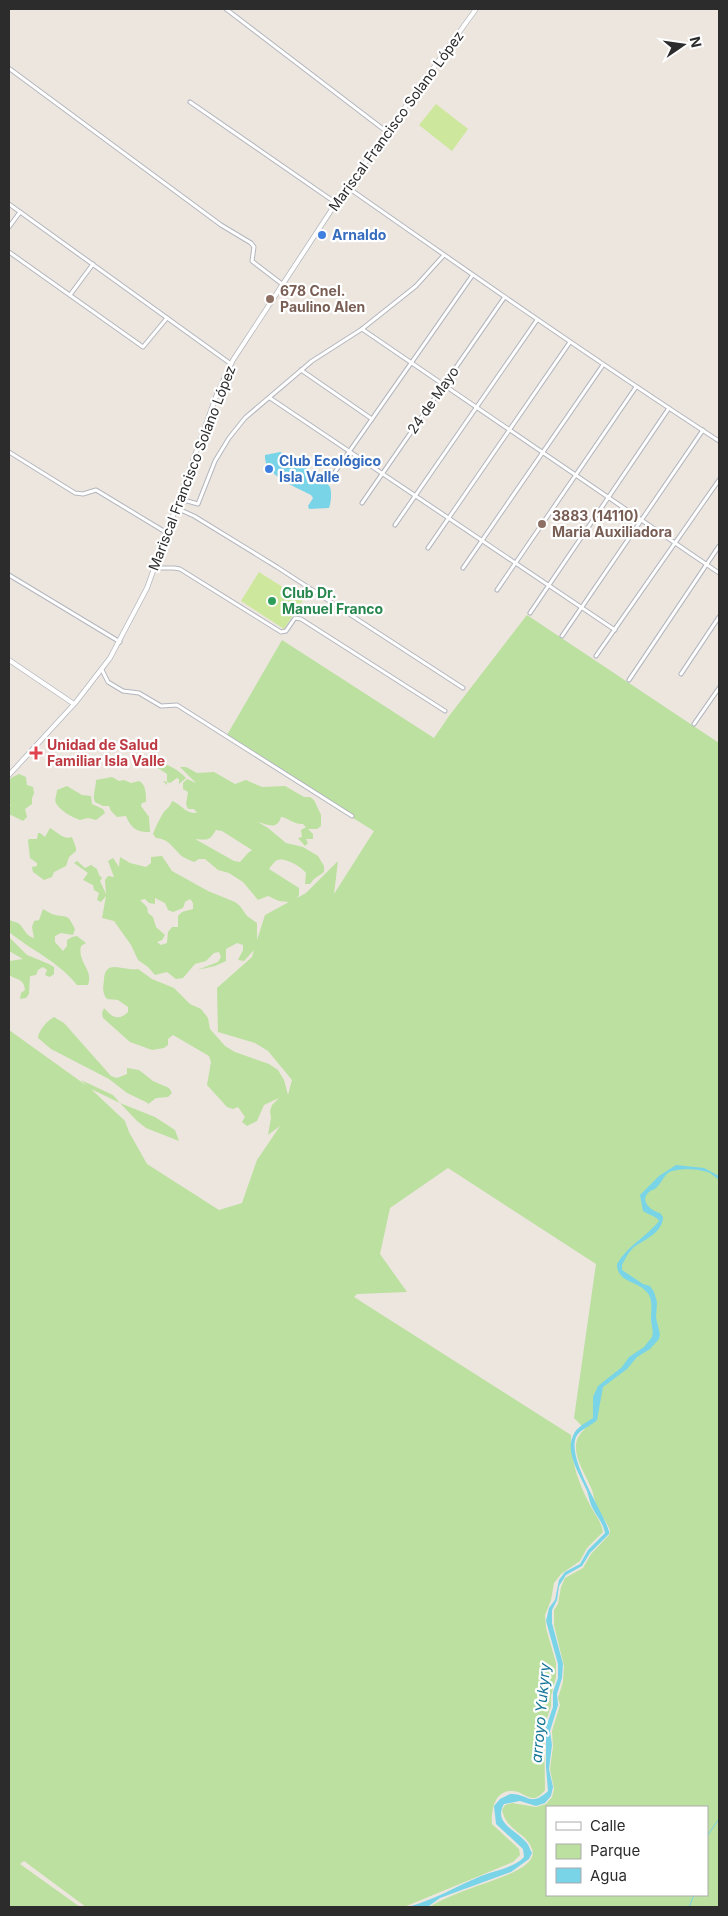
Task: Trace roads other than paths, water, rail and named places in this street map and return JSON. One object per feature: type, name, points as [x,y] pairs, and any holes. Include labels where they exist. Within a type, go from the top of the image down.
[{"type":"street","points":[[226,9],[387,132]]},
{"type":"street","name":"Mariscal Francisco Solano López","points":[[9,775],[74,704],[102,670],[120,642],[154,568],[217,394],[231,364],[347,187],[476,9]]},
{"type":"street","points":[[10,69],[221,224],[251,243],[254,247],[252,261],[282,284]]},
{"type":"street","points":[[190,102],[336,203]]},
{"type":"street","points":[[347,187],[504,298],[719,441]]},
{"type":"street","points":[[9,204],[231,364]]},
{"type":"street","points":[[9,227],[20,212]]},
{"type":"street","points":[[9,252],[143,348],[166,318]]},
{"type":"street","points":[[180,499],[198,504],[215,461],[229,438],[246,418],[301,370],[362,329],[416,286],[444,255]]},
{"type":"street","points":[[70,295],[93,264]]},
{"type":"street","points":[[330,479],[472,276]]},
{"type":"street","name":"24 de Mayo","points":[[362,503],[504,298]]},
{"type":"street","points":[[395,525],[537,320]]},
{"type":"street","points":[[362,329],[719,573]]},
{"type":"street","points":[[428,548],[570,342]]},
{"type":"street","points":[[463,568],[603,365]]},
{"type":"street","points":[[301,370],[372,419]]},
{"type":"street","points":[[496,590],[636,387]]},
{"type":"street","points":[[270,398],[615,630]]},
{"type":"street","points":[[530,613],[669,408]]},
{"type":"street","points":[[562,636],[703,430]]},
{"type":"street","points":[[9,452],[75,493],[83,494],[93,489],[96,490],[167,533]]},
{"type":"street","points":[[596,656],[719,480]]},
{"type":"street","points":[[176,508],[194,516],[277,567],[463,688]]},
{"type":"street","points":[[630,680],[719,546]]},
{"type":"street","points":[[154,568],[174,568],[180,570],[281,632],[286,631],[294,620],[299,618],[445,711]]},
{"type":"street","points":[[9,576],[120,642]]},
{"type":"street","points":[[681,674],[719,617]]},
{"type":"street","points":[[9,660],[74,704]]},
{"type":"street","points":[[102,670],[108,682],[122,691],[139,693],[161,706],[177,705],[352,816]]},
{"type":"street","points":[[694,724],[719,688]]},
{"type":"water","points":[[280,452],[317,475],[330,487],[331,501],[329,508],[309,509],[308,506],[313,498],[311,495],[282,480],[269,469],[265,455]]},
{"type":"water","points":[[676,1165],[704,1168],[719,1176],[719,1180],[710,1173],[695,1170],[683,1169],[668,1173],[655,1189],[646,1195],[645,1199],[650,1208],[660,1213],[663,1217],[660,1227],[633,1248],[622,1265],[622,1270],[643,1284],[650,1286],[654,1292],[657,1302],[656,1318],[660,1334],[659,1339],[650,1349],[637,1357],[627,1369],[603,1387],[597,1420],[576,1437],[576,1458],[609,1534],[590,1553],[582,1566],[566,1575],[559,1586],[557,1600],[552,1610],[552,1623],[563,1664],[562,1678],[557,1694],[558,1705],[550,1731],[552,1745],[549,1769],[553,1787],[551,1796],[545,1803],[536,1806],[520,1801],[504,1804],[501,1811],[503,1821],[526,1842],[532,1853],[529,1859],[511,1872],[440,1898],[429,1906],[408,1907],[427,1901],[481,1876],[520,1861],[524,1857],[523,1849],[496,1824],[494,1806],[500,1799],[510,1794],[537,1799],[548,1791],[546,1727],[553,1707],[553,1692],[558,1678],[558,1664],[546,1621],[549,1608],[555,1600],[559,1580],[565,1572],[580,1564],[588,1550],[605,1533],[574,1464],[571,1443],[576,1430],[593,1418],[593,1397],[598,1386],[622,1367],[629,1357],[644,1347],[652,1337],[649,1295],[645,1290],[625,1279],[618,1270],[617,1264],[626,1252],[659,1221],[643,1211],[640,1195],[659,1176]]},
{"type":"waterway","points":[[708,1835],[719,1819]]},
{"type":"waterway","points":[[689,1907],[694,1896]]},
{"type":"place","name":"Arnaldo","points":[[322,235]]},
{"type":"place","name":"678 Cnel. Paulino Alen","points":[[270,299]]},
{"type":"place","name":"Club Ecológico Isla Valle","points":[[269,469]]},
{"type":"place","name":"3883 (14110) Maria Auxiliadora","points":[[542,524]]},
{"type":"place","name":"Club Dr. Manuel Franco","points":[[272,601]]},
{"type":"place","name":"Unidad de Salud Familiar Isla Valle","points":[[36,753]]},
{"type":"water label","name":"arroyo Yukyry","points":[[541,1713]]}]
